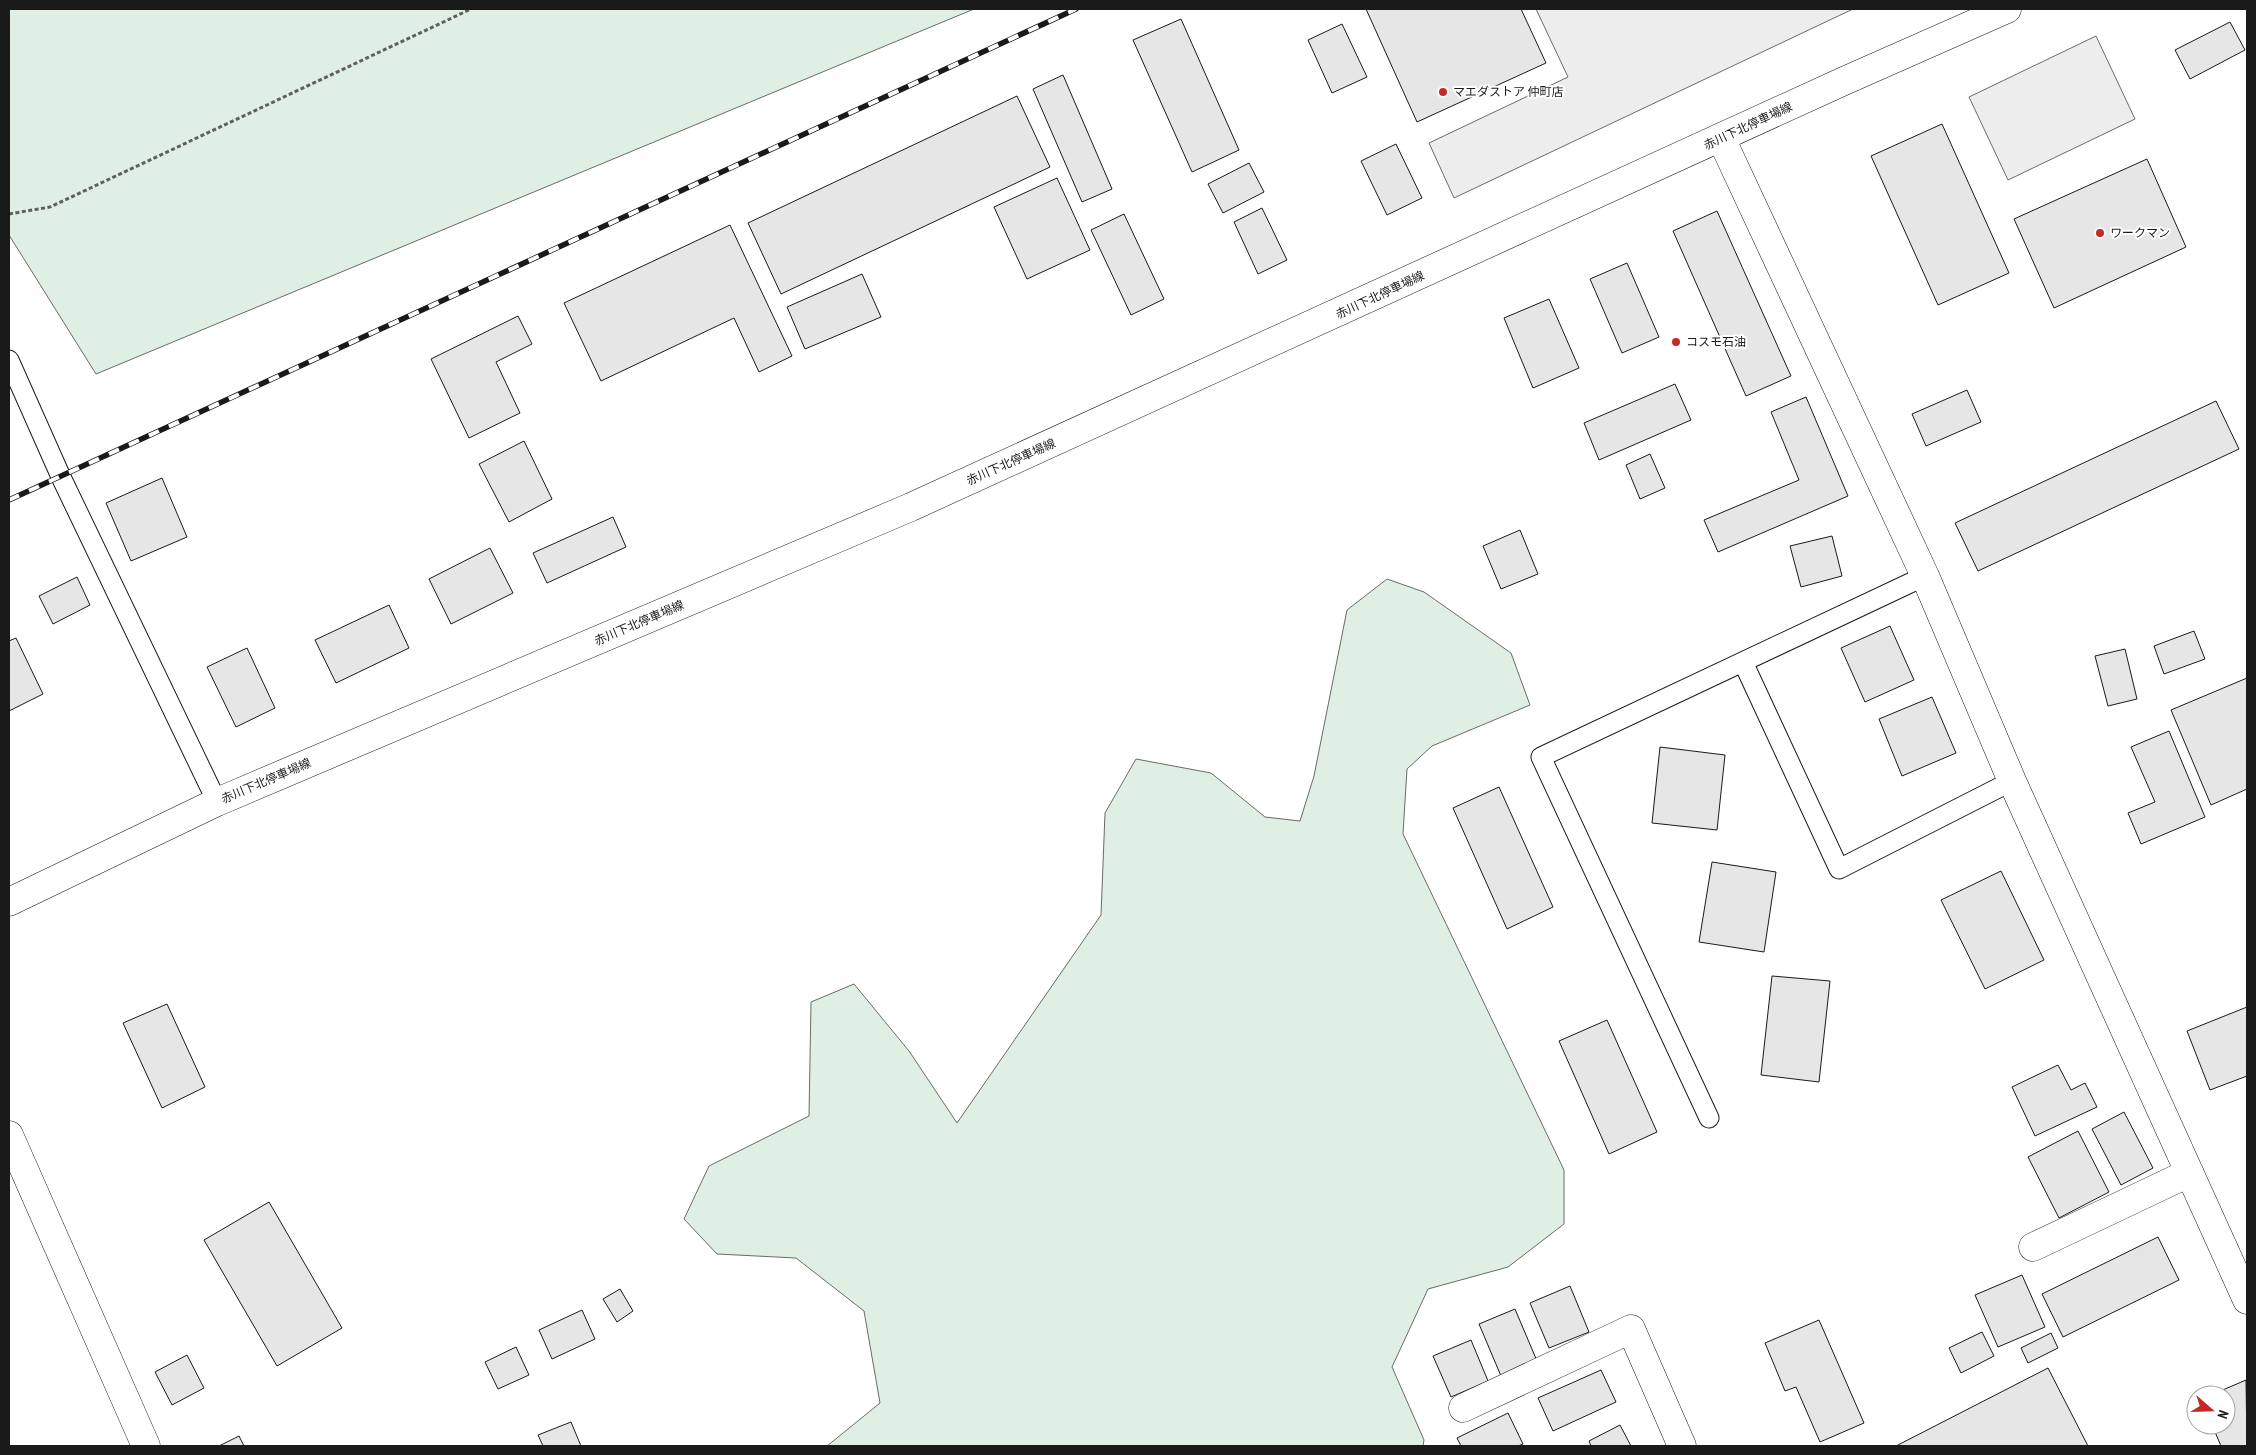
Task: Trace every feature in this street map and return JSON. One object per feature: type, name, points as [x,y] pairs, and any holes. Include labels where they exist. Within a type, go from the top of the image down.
[{"type":"main road","name":"赤川下北停車場線","points":[[9,902],[217,802],[912,508],[2007,9]]},
{"type":"main road","points":[[1721,138],[1925,576],[2012,781],[2247,1300]]},
{"type":"main road","points":[[9,1136],[146,1446]]},
{"type":"main road","points":[[2033,1247],[2190,1173]]},
{"type":"main road","points":[[1463,1408],[1631,1329],[1682,1446]]},
{"type":"lane","points":[[9,360],[61,477],[217,802]]},
{"type":"lane","points":[[1709,1118],[1541,757],[1925,576]]},
{"type":"lane","points":[[1743,662],[1839,869],[2012,781]]},
{"type":"path","points":[[9,214],[50,207],[472,9]]},
{"type":"green space","points":[[9,9],[974,9],[96,374],[9,235]]},
{"type":"green space","points":[[1387,579],[1424,592],[1511,653],[1530,705],[1432,746],[1407,769],[1403,834],[1564,1170],[1564,1224],[1508,1267],[1428,1289],[1392,1367],[1424,1440],[1423,1446],[827,1446],[880,1403],[864,1311],[796,1258],[717,1254],[684,1219],[709,1166],[809,1116],[811,1002],[854,984],[909,1051],[957,1123],[1101,915],[1105,813],[1136,759],[1211,773],[1265,817],[1300,821],[1314,776],[1347,610]]},
{"type":"shaded area","points":[[1536,9],[1853,9],[1454,198],[1429,143],[1568,77]]},
{"type":"shaded area","points":[[2096,36],[2135,119],[2008,180],[1969,97]]},
{"type":"building","name":"マエダストア 仲町店","points":[[1366,9],[1521,9],[1546,63],[1417,122]]},
{"type":"building","points":[[1181,19],[1239,150],[1192,172],[1133,40]]},
{"type":"building","points":[[2230,22],[2245,50],[2190,79],[2175,50]]},
{"type":"building","points":[[1342,24],[1367,77],[1332,93],[1308,40]]},
{"type":"building","points":[[1063,75],[1112,189],[1082,202],[1033,89]]},
{"type":"building","points":[[1017,96],[1050,167],[781,294],[748,223]]},
{"type":"building","points":[[1942,124],[2009,273],[1938,305],[1871,156]]},
{"type":"building","points":[[1396,144],[1422,198],[1387,215],[1361,161]]},
{"type":"building","name":"ワークマン","points":[[2147,159],[2186,247],[2054,308],[2014,219]]},
{"type":"building","points":[[1249,163],[1264,192],[1223,213],[1208,184]]},
{"type":"building","points":[[1057,178],[1090,250],[1027,279],[994,207]]},
{"type":"building","points":[[1262,208],[1287,260],[1258,274],[1234,222]]},
{"type":"building","points":[[1717,211],[1791,376],[1746,396],[1673,231]]},
{"type":"building","points":[[1124,214],[1164,299],[1131,315],[1091,230]]},
{"type":"building","points":[[730,225],[792,356],[759,372],[734,318],[601,381],[564,303]]},
{"type":"building","points":[[1627,263],[1659,337],[1622,353],[1590,279]]},
{"type":"building","points":[[862,274],[881,317],[805,349],[787,307]]},
{"type":"building","points":[[1549,299],[1579,368],[1533,388],[1504,318]]},
{"type":"building","points":[[518,316],[532,344],[496,362],[520,413],[469,438],[431,359]]},
{"type":"building","points":[[1675,384],[1691,420],[1599,460],[1584,423]]},
{"type":"building","points":[[1967,390],[1981,422],[1926,446],[1912,414]]},
{"type":"building","points":[[1806,397],[1848,496],[1718,552],[1704,520],[1799,480],[1771,412]]},
{"type":"building","points":[[2216,401],[2239,449],[1978,571],[1955,523]]},
{"type":"building","points":[[524,441],[552,499],[509,522],[479,464]]},
{"type":"building","points":[[1650,454],[1665,488],[1640,499],[1626,465]]},
{"type":"building","points":[[162,478],[187,537],[131,561],[106,503]]},
{"type":"building","points":[[613,517],[626,547],[547,583],[533,553]]},
{"type":"building","points":[[1520,530],[1538,574],[1501,589],[1483,546]]},
{"type":"building","points":[[1832,536],[1842,576],[1801,587],[1790,546]]},
{"type":"building","points":[[490,548],[513,593],[451,624],[429,579]]},
{"type":"building","points":[[77,577],[90,605],[53,624],[39,596]]},
{"type":"building","points":[[389,605],[409,648],[336,683],[315,640]]},
{"type":"building","points":[[1890,626],[1914,680],[1865,702],[1841,648]]},
{"type":"building","points":[[2194,631],[2205,659],[2164,674],[2154,646]]},
{"type":"building","points":[[16,638],[43,694],[9,711],[9,641]]},
{"type":"building","points":[[247,648],[275,708],[236,727],[207,667]]},
{"type":"building","points":[[2125,649],[2137,699],[2108,706],[2095,656]]},
{"type":"building","points":[[2247,678],[2247,789],[2211,805],[2171,710]]},
{"type":"building","points":[[1932,697],[1956,753],[1902,776],[1879,719]]},
{"type":"building","points":[[2169,731],[2205,817],[2141,844],[2128,813],[2155,802],[2131,747]]},
{"type":"building","points":[[1660,747],[1725,755],[1717,830],[1652,823]]},
{"type":"building","points":[[1499,787],[1553,907],[1507,929],[1453,808]]},
{"type":"building","points":[[1712,862],[1776,872],[1764,952],[1699,942]]},
{"type":"building","points":[[2001,871],[2044,960],[1985,989],[1941,900]]},
{"type":"building","points":[[1772,976],[1830,981],[1819,1082],[1761,1075]]},
{"type":"building","points":[[167,1004],[205,1087],[162,1108],[123,1023]]},
{"type":"building","points":[[2247,1007],[2247,1076],[2210,1090],[2187,1031]]},
{"type":"building","points":[[1607,1020],[1657,1132],[1609,1154],[1559,1041]]},
{"type":"building","points":[[2058,1065],[2071,1090],[2085,1083],[2097,1107],[2035,1136],[2012,1087]]},
{"type":"building","points":[[2124,1112],[2153,1168],[2121,1185],[2092,1129]]},
{"type":"building","points":[[2078,1131],[2109,1192],[2059,1218],[2028,1157]]},
{"type":"building","points":[[269,1202],[342,1328],[277,1366],[204,1240]]},
{"type":"building","points":[[2158,1237],[2179,1280],[2063,1337],[2042,1294]]},
{"type":"building","points":[[2022,1275],[2045,1327],[1998,1347],[1975,1295]]},
{"type":"building","points":[[1570,1286],[1589,1332],[1549,1348],[1530,1303]]},
{"type":"building","points":[[620,1289],[633,1311],[617,1322],[603,1299]]},
{"type":"building","points":[[1515,1309],[1537,1361],[1501,1376],[1479,1324]]},
{"type":"building","points":[[582,1310],[595,1339],[552,1359],[539,1330]]},
{"type":"building","points":[[1819,1320],[1864,1423],[1820,1442],[1796,1387],[1785,1391],[1765,1343]]},
{"type":"building","points":[[1982,1332],[1994,1356],[1961,1373],[1949,1348]]},
{"type":"building","points":[[2051,1333],[2058,1348],[2028,1363],[2021,1348]]},
{"type":"building","points":[[1471,1340],[1488,1381],[1451,1397],[1433,1356]]},
{"type":"building","points":[[516,1347],[529,1375],[498,1389],[485,1362]]},
{"type":"building","points":[[187,1355],[204,1388],[172,1405],[155,1372]]},
{"type":"building","points":[[2048,1368],[2088,1446],[1896,1446]]},
{"type":"building","points":[[1601,1370],[1616,1402],[1553,1431],[1538,1398]]},
{"type":"building","points":[[2246,1380],[2247,1446],[2221,1446],[2216,1435],[2236,1435],[2236,1385],[2234,1385]]},
{"type":"building","points":[[1508,1413],[1523,1444],[1518,1446],[1461,1446],[1457,1438]]},
{"type":"building","points":[[571,1422],[581,1446],[543,1446],[538,1435]]},
{"type":"building","points":[[1620,1425],[1631,1446],[1591,1446],[1589,1441]]},
{"type":"building","points":[[239,1436],[244,1446],[219,1446]]},
{"type":"railway","points":[[9,500],[1076,9]]},
{"type":"place","name":"マエダストア 仲町店","points":[[1443,92]]},
{"type":"place","name":"ワークマン","points":[[2100,233]]},
{"type":"place","name":"コスモ石油","points":[[1676,342]]}]
